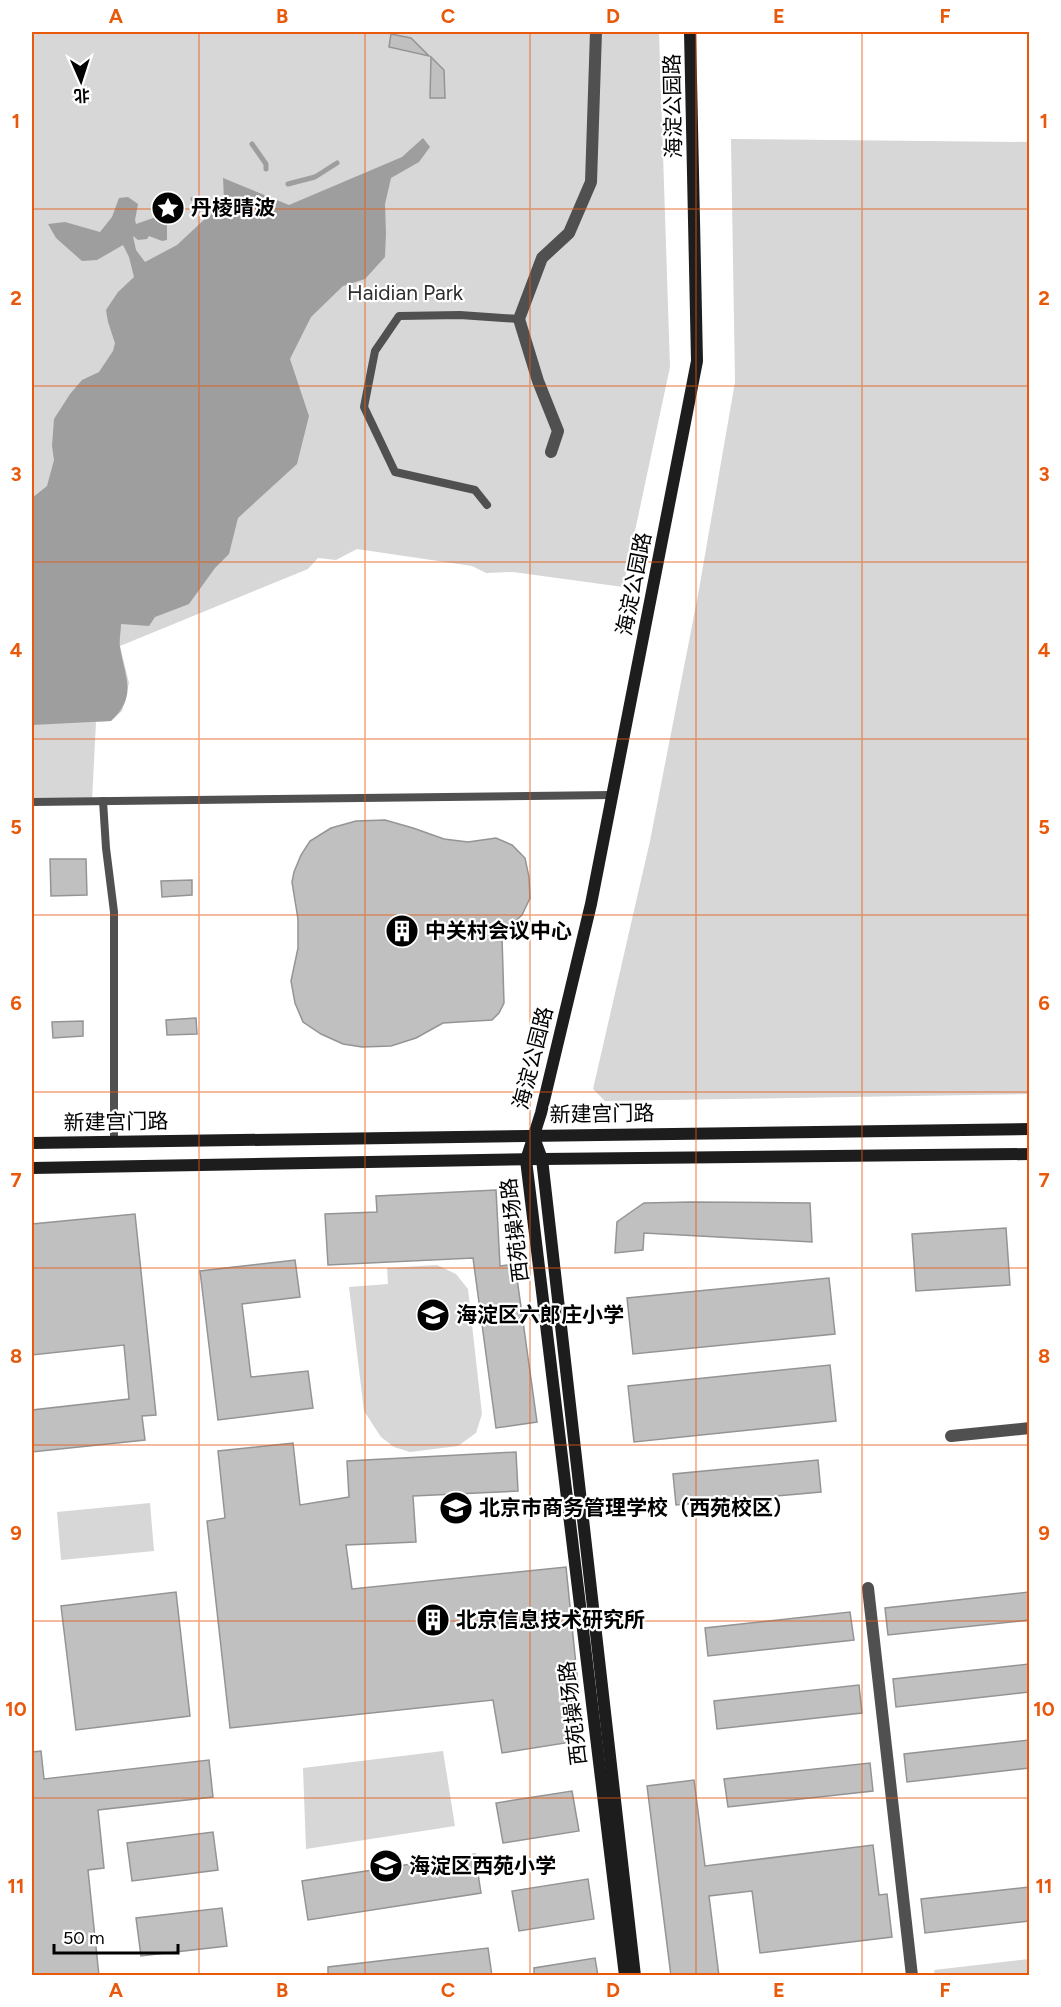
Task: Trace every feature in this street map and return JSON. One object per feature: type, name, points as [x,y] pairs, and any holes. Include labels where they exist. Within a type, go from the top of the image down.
[{"type":"street","points":[[551,452],[558,431],[538,381],[519,320],[542,258],[569,233],[591,182],[596,32]]},
{"type":"street","name":"海淀公园路","points":[[526,1160],[541,1113],[588,916],[698,361],[690,32]]},
{"type":"street","name":"新建宫门路","points":[[32,1143],[1029,1129]]},
{"type":"street","name":"西苑操场路","points":[[533,1135],[542,1159],[635,1976]]},
{"type":"street","points":[[32,1168],[542,1159],[1029,1154]]},
{"type":"street","name":"西苑操场路","points":[[526,1160],[625,1976]]},
{"type":"street","points":[[951,1436],[1029,1428]]},
{"type":"street","points":[[868,1588],[912,1976]]},
{"type":"lane","points":[[487,505],[475,490],[395,472],[364,407],[375,351],[399,316],[460,315],[519,320]]},
{"type":"lane","points":[[32,802],[612,795]]},
{"type":"lane","points":[[103,801],[114,912],[114,1142]]},
{"type":"green space","name":"Haidian Park","points":[[32,32],[659,32],[670,367],[623,587],[513,572],[486,573],[472,566],[357,549],[336,560],[318,558],[308,569],[120,646],[129,683],[122,711],[111,721],[96,722],[92,801],[32,802]]},
{"type":"green space","points":[[731,139],[1029,142],[1029,1094],[605,1101],[593,1089],[650,841],[698,595],[735,382]]},
{"type":"green space","points":[[437,1265],[456,1274],[468,1289],[482,1414],[476,1433],[458,1446],[410,1452],[394,1447],[381,1437],[364,1411],[349,1287],[388,1284],[387,1268]]},
{"type":"green space","points":[[150,1503],[154,1551],[61,1560],[57,1512]]},
{"type":"green space","points":[[443,1751],[455,1826],[306,1849],[303,1768]]},
{"type":"green space","points":[[1029,1959],[1029,1975],[935,1975],[934,1970]]},
{"type":"shaded area","points":[[423,138],[430,147],[419,162],[391,178],[385,204],[385,257],[365,279],[343,286],[311,317],[290,359],[309,416],[297,464],[238,518],[229,554],[215,568],[189,604],[155,617],[149,626],[121,624],[120,644],[128,686],[124,703],[111,721],[32,725],[32,498],[47,486],[54,460],[52,446],[54,419],[82,380],[99,372],[113,351],[115,343],[106,310],[118,292],[134,277],[123,245],[97,260],[82,261],[56,238],[48,224],[65,222],[100,232],[112,217],[119,198],[128,197],[138,204],[136,224],[159,216],[167,217],[167,240],[162,241],[149,236],[147,239],[138,240],[133,236],[136,250],[145,262],[177,245],[224,201],[223,178],[289,205],[402,157]]},
{"type":"building","points":[[391,34],[411,38],[429,56],[389,47]]},
{"type":"building","points":[[431,57],[444,70],[445,98],[430,98]]},
{"type":"building","name":"中关村会议中心","points":[[385,820],[444,839],[468,842],[496,838],[512,845],[525,858],[530,898],[522,915],[502,937],[504,1003],[492,1020],[443,1023],[416,1038],[391,1046],[362,1047],[343,1044],[321,1034],[303,1022],[295,1003],[291,981],[298,948],[298,919],[292,882],[301,855],[310,841],[331,828],[356,821]]},
{"type":"building","points":[[50,859],[86,859],[87,895],[51,896]]},
{"type":"building","points":[[192,880],[192,895],[162,897],[161,881]]},
{"type":"building","points":[[196,1018],[197,1034],[167,1035],[166,1020]]},
{"type":"building","points":[[83,1021],[83,1036],[53,1038],[52,1022]]},
{"type":"building","points":[[496,1190],[500,1266],[515,1264],[537,1422],[496,1428],[473,1258],[328,1265],[325,1214],[377,1212],[376,1196]]},
{"type":"building","points":[[644,1203],[810,1203],[812,1242],[644,1233],[643,1250],[615,1253],[617,1222]]},
{"type":"building","points":[[135,1214],[156,1415],[142,1416],[145,1440],[32,1452],[32,1410],[129,1399],[124,1345],[32,1355],[32,1224]]},
{"type":"building","points":[[1006,1228],[1010,1285],[916,1291],[912,1234]]},
{"type":"building","points":[[295,1260],[300,1297],[242,1304],[251,1377],[308,1371],[313,1408],[218,1420],[200,1271]]},
{"type":"building","points":[[829,1278],[835,1334],[633,1354],[627,1298]]},
{"type":"building","points":[[830,1365],[836,1421],[634,1442],[628,1386]]},
{"type":"building","points":[[293,1443],[300,1505],[349,1497],[347,1461],[516,1452],[518,1491],[413,1496],[416,1542],[346,1545],[352,1589],[566,1567],[579,1694],[570,1695],[578,1741],[502,1753],[493,1700],[230,1728],[207,1521],[225,1518],[218,1451]]},
{"type":"building","points":[[818,1460],[821,1492],[676,1505],[673,1474]]},
{"type":"building","points":[[176,1592],[190,1716],[76,1730],[61,1606]]},
{"type":"building","points":[[1029,1592],[1029,1620],[888,1635],[885,1608]]},
{"type":"building","points":[[850,1612],[854,1640],[708,1656],[705,1628]]},
{"type":"building","points":[[1029,1664],[1029,1692],[896,1707],[893,1679]]},
{"type":"building","points":[[859,1685],[862,1713],[717,1729],[714,1701]]},
{"type":"building","points":[[1029,1740],[1029,1768],[907,1782],[904,1754]]},
{"type":"building","points":[[41,1751],[44,1779],[209,1760],[213,1797],[98,1810],[104,1868],[88,1870],[99,1976],[32,1976],[32,1752]]},
{"type":"building","points":[[870,1763],[873,1791],[728,1807],[724,1779]]},
{"type":"building","points":[[694,1780],[705,1866],[873,1845],[879,1895],[887,1894],[892,1937],[760,1953],[752,1891],[709,1896],[719,1976],[671,1976],[647,1786]]},
{"type":"building","points":[[572,1791],[579,1831],[503,1843],[496,1803]]},
{"type":"building","points":[[213,1832],[218,1870],[132,1881],[127,1843]]},
{"type":"building","points":[[475,1854],[481,1893],[308,1920],[302,1881]]},
{"type":"building","points":[[588,1879],[594,1919],[519,1931],[512,1891]]},
{"type":"building","points":[[1029,1887],[1029,1921],[925,1933],[921,1899]]},
{"type":"building","points":[[222,1908],[227,1946],[141,1956],[136,1918]]},
{"type":"building","points":[[488,1948],[492,1976],[328,1976],[328,1967]]},
{"type":"building","points":[[595,1958],[598,1976],[534,1976],[534,1968]]},
{"type":"waterway","points":[[252,144],[266,164],[266,169]]},
{"type":"waterway","points":[[288,184],[315,177],[337,163]]},
{"type":"waterway","points":[[193,199],[211,202]]},
{"type":"place","name":"丹棱晴波","points":[[168,208]]},
{"type":"place","name":"中关村会议中心","points":[[402,931]]},
{"type":"place","name":"海淀区六郎庄小学","points":[[433,1315]]},
{"type":"place","name":"北京市商务管理学校（西苑校区）","points":[[456,1508]]},
{"type":"place","name":"北京信息技术研究所","points":[[433,1620]]},
{"type":"place","name":"海淀区西苑小学","points":[[386,1866]]}]
